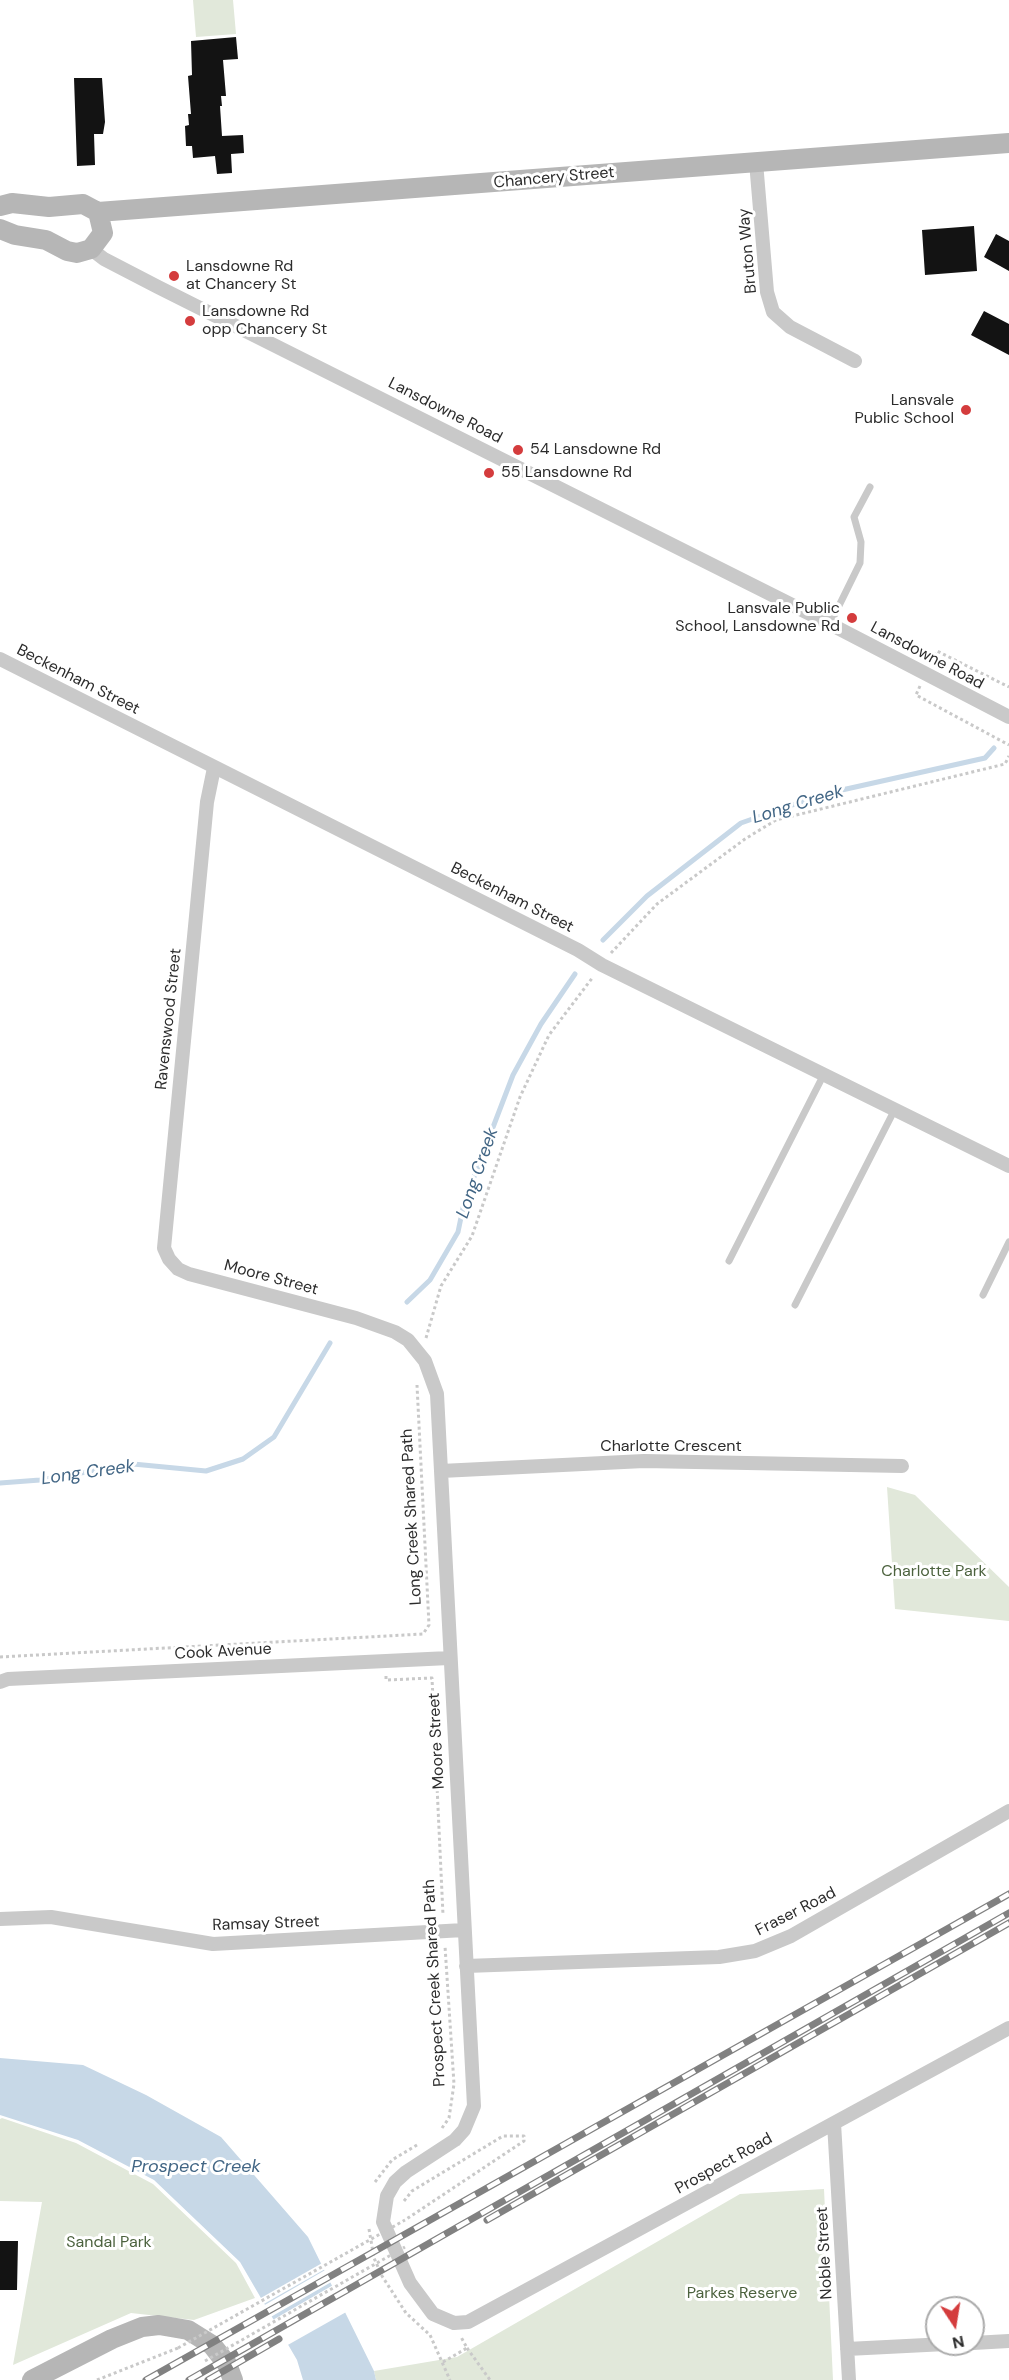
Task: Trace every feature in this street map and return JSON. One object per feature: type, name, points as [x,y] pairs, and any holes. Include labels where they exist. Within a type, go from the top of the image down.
[{"type":"main road","name":"Chancery Street","points":[[0,207],[12,203],[49,207],[83,204],[98,212],[1009,143]]},
{"type":"main road","points":[[1,233],[46,240],[72,252],[84,252],[91,249],[102,233],[98,212]]},
{"type":"main road","points":[[32,2380],[112,2339],[142,2327],[159,2325],[188,2330],[212,2344],[227,2364],[233,2380]]},
{"type":"street","name":"Bruton Way","points":[[756,162],[767,292],[773,312],[790,327],[855,361]]},
{"type":"street","name":"Lansdowne Road","points":[[91,249],[104,259],[158,287],[830,624],[1009,717]]},
{"type":"street","name":"Beckenham Street","points":[[0,659],[567,945],[602,965],[1009,1166]]},
{"type":"street","name":"Ravenswood Street","points":[[178,1269],[166,1253],[164,1233],[207,802],[214,768]]},
{"type":"street","name":"Moore Street","points":[[178,1269],[375,1324],[408,1340],[425,1361],[437,1394],[473,2092],[471,2118],[455,2140],[395,2182],[376,2223]]},
{"type":"street","name":"Charlotte Crescent","points":[[441,1471],[644,1461],[902,1466]]},
{"type":"street","name":"Cook Avenue","points":[[0,1682],[8,1679],[449,1658]]},
{"type":"street","name":"Fraser Road","points":[[466,1966],[719,1957],[754,1951],[790,1936],[1009,1811]]},
{"type":"street","name":"Ramsay Street","points":[[0,1919],[51,1917],[213,1944],[464,1930]]},
{"type":"street","name":"Prospect Road","points":[[454,2323],[468,2322],[491,2312],[1009,2028]]},
{"type":"street","name":"Noble Street","points":[[834,2123],[849,2380]]},
{"type":"street","points":[[376,2223],[423,2304],[433,2314],[454,2323]]},
{"type":"street","points":[[985,2342],[1009,2341]]},
{"type":"street","points":[[847,2349],[925,2345]]},
{"type":"lane","points":[[830,624],[860,563],[861,542],[854,517],[870,487]]},
{"type":"lane","points":[[729,1262],[824,1073]]},
{"type":"lane","points":[[795,1305],[895,1109]]},
{"type":"lane","points":[[983,1295],[1009,1242]]},
{"type":"path","points":[[937,651],[1009,687]]},
{"type":"path","points":[[916,695],[1009,745]]},
{"type":"path","points":[[618,945],[657,904],[745,839],[776,820],[1005,764],[1009,756]]},
{"type":"path","points":[[426,1337],[441,1286],[472,1236],[520,1097],[549,1035],[591,979]]},
{"type":"path","name":"Long Creek Shared Path","points":[[0,1657],[423,1634],[429,1625],[416,1383]]},
{"type":"path","name":"Prospect Creek Shared Path","points":[[386,1680],[432,1677],[454,2084],[449,2118],[434,2135]]},
{"type":"path","points":[[97,2380],[178,2348],[405,2220],[524,2141],[524,2136],[503,2136],[411,2191],[401,2204],[397,2216],[376,2223],[372,2247],[382,2276],[406,2313],[430,2335],[450,2380]]},
{"type":"path","points":[[372,2188],[392,2160],[425,2140]]},
{"type":"path","points":[[205,2361],[405,2247]]},
{"type":"path","points":[[454,2323],[467,2348],[490,2380]]},
{"type":"path","points":[[443,2362],[467,2348]]},
{"type":"green space","points":[[193,0],[233,0],[236,34],[196,37]]},
{"type":"green space","name":"Charlotte Park","points":[[887,1487],[915,1495],[1009,1587],[1009,1621],[895,1609]]},
{"type":"green space","name":"Sandal Park","points":[[0,2119],[76,2143],[153,2184],[236,2263],[255,2298],[194,2320],[131,2313],[13,2365],[42,2202],[0,2201]]},
{"type":"green space","name":"Parkes Reserve","points":[[824,2189],[833,2380],[376,2380],[374,2371],[457,2357],[740,2194]]},
{"type":"water","name":"Prospect Creek","points":[[0,2058],[83,2065],[146,2095],[221,2137],[308,2237],[374,2371],[376,2380],[303,2380],[297,2360],[240,2262],[154,2180],[78,2140],[0,2115]]},
{"type":"pier","points":[[324,2262],[327,2268],[262,2305],[259,2299]]},
{"type":"pier","points":[[327,2269],[333,2281],[269,2318],[263,2306]]},
{"type":"pier","points":[[335,2284],[348,2311],[286,2346],[271,2321]]},
{"type":"building","points":[[236,37],[238,59],[223,60],[226,96],[221,96],[222,106],[220,106],[222,136],[243,135],[244,153],[231,154],[232,173],[217,174],[215,156],[193,158],[192,146],[186,146],[185,126],[189,125],[188,114],[191,114],[188,76],[192,75],[191,41]]},
{"type":"building","points":[[74,78],[102,78],[105,122],[103,134],[94,134],[95,165],[77,166]]},
{"type":"building","points":[[974,226],[977,271],[925,275],[922,230]]},
{"type":"building","points":[[996,234],[1009,241],[1009,271],[984,257]]},
{"type":"building","points":[[984,311],[1009,324],[1009,355],[971,335]]},
{"type":"building","points":[[0,2241],[18,2241],[17,2290],[0,2290]]},
{"type":"waterway","name":"Long Creek","points":[[603,940],[647,896],[741,823],[824,794],[985,758],[994,748]]},
{"type":"waterway","name":"Long Creek","points":[[407,1302],[430,1280],[458,1232],[464,1203],[513,1075],[541,1024],[575,974]]},
{"type":"waterway","name":"Long Creek","points":[[0,1483],[40,1480],[133,1464],[206,1471],[243,1459],[274,1437],[330,1343]]},
{"type":"railway","points":[[146,2380],[1009,1894]]},
{"type":"railway","points":[[189,2380],[1009,1913]]},
{"type":"railway","points":[[487,2220],[1009,1923]]},
{"type":"railway","points":[[208,2380],[279,2339]]},
{"type":"place","name":"Lansdowne Rd at Chancery St","points":[[174,276]]},
{"type":"place","name":"Lansdowne Rd opp Chancery St","points":[[190,321]]},
{"type":"place","name":"Lansvale Public School","points":[[966,410]]},
{"type":"place","name":"54 Lansdowne Rd","points":[[518,450]]},
{"type":"place","name":"55 Lansdowne Rd","points":[[489,473]]},
{"type":"place","name":"Lansvale Public School, Lansdowne Rd","points":[[852,618]]}]
